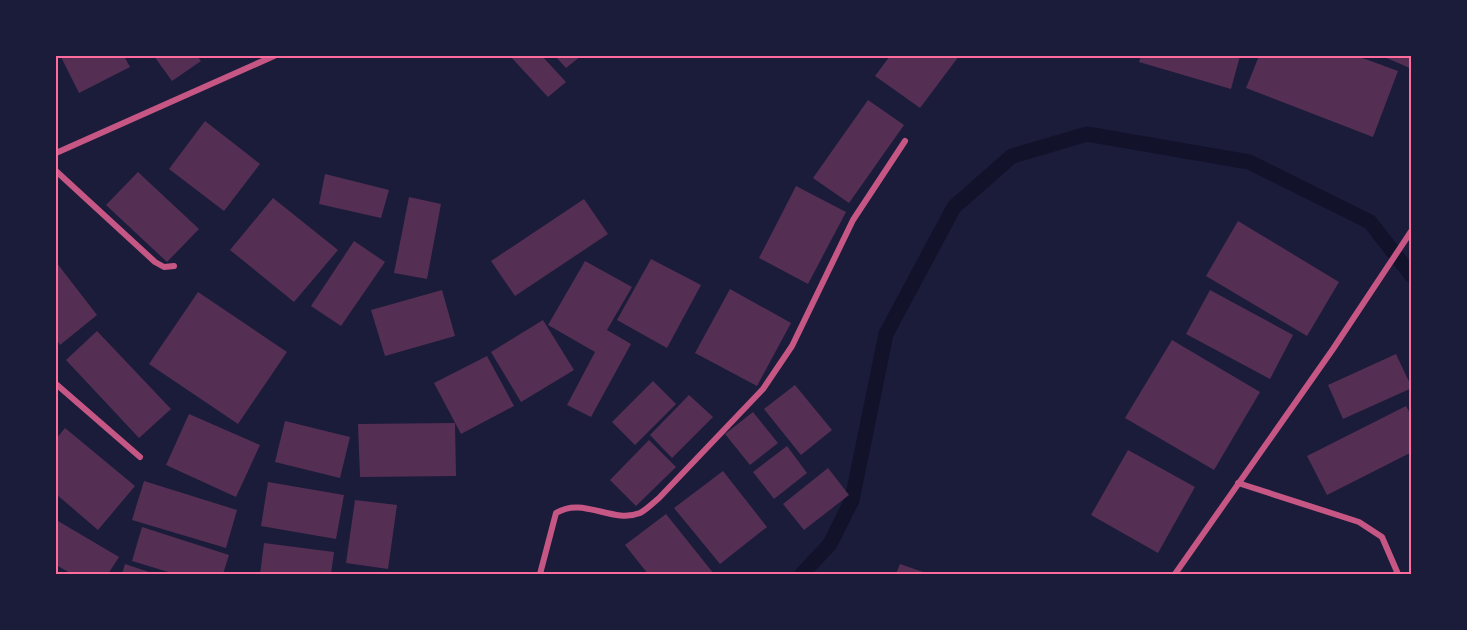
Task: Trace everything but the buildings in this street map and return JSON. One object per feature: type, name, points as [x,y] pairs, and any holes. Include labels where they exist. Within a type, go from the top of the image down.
[{"type":"street","points":[[56,153],[274,56]]},
{"type":"street","points":[[540,574],[556,513],[565,507],[578,507],[625,516],[640,513],[659,498],[763,389],[792,346],[853,220],[905,141]]},
{"type":"street","points":[[56,171],[155,262],[164,267],[174,266]]},
{"type":"street","points":[[1175,574],[1333,349],[1412,230]]},
{"type":"street","points":[[56,384],[140,457]]},
{"type":"street","points":[[1238,483],[1359,522],[1382,537],[1398,574]]},
{"type":"waterway","points":[[802,574],[830,544],[852,500],[886,334],[954,207],[1012,156],[1087,134],[1249,162],[1370,222],[1412,276]]}]
